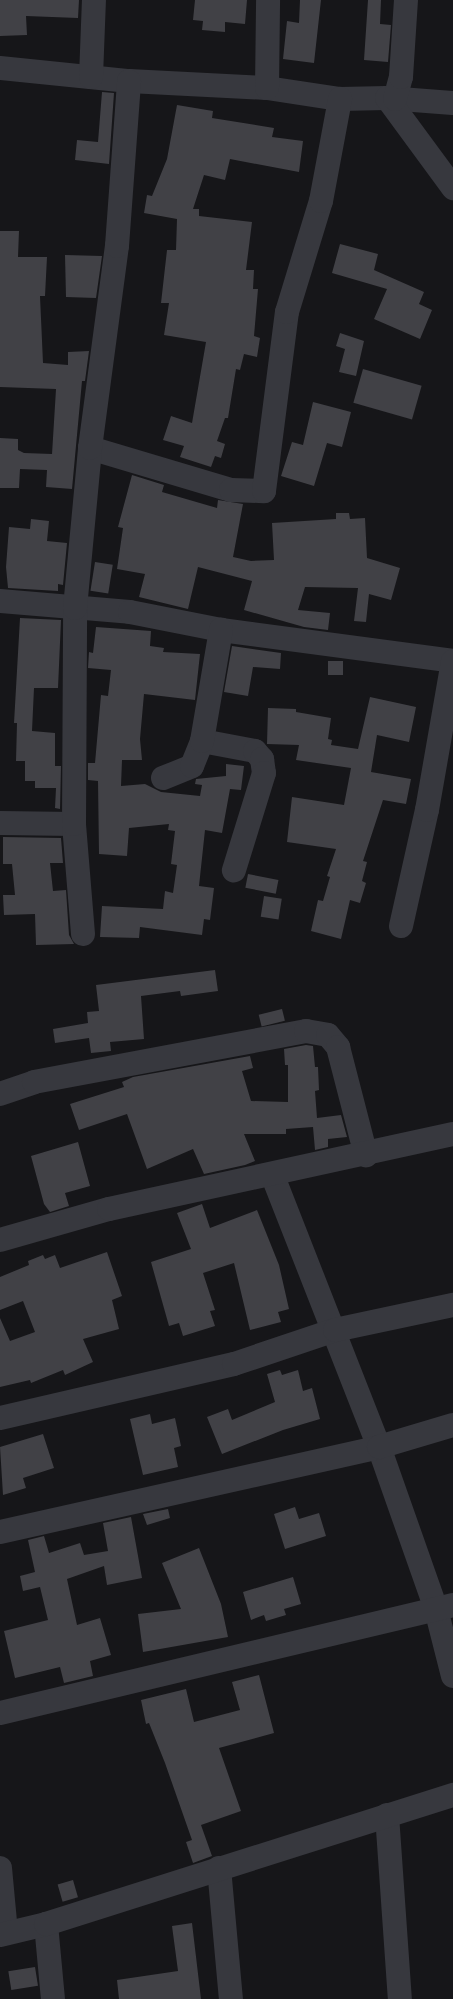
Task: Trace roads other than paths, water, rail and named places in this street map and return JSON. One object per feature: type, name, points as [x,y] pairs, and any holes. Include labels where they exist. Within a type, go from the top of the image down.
[{"type":"street","points":[[91,77],[94,0]]},
{"type":"street","points":[[267,88],[268,0]]},
{"type":"street","points":[[391,98],[401,77],[406,0]]},
{"type":"street","points":[[0,68],[129,81],[267,88],[340,99],[391,98],[453,103]]},
{"type":"street","points":[[83,934],[74,824],[74,608],[90,448],[117,246],[129,81]]},
{"type":"street","points":[[391,98],[453,188]]},
{"type":"street","points":[[90,448],[231,490],[264,491],[287,312],[320,201],[340,99]]},
{"type":"street","points":[[0,601],[130,612],[221,630],[453,661],[427,810],[401,926]]},
{"type":"street","points":[[163,778],[192,766],[202,741],[221,630]]},
{"type":"street","points":[[202,741],[255,752],[262,759],[264,773],[234,870]]},
{"type":"street","points":[[0,823],[74,824]]},
{"type":"street","points":[[0,1094],[34,1082],[306,1031],[328,1035],[338,1047],[366,1155]]},
{"type":"street","points":[[0,1240],[109,1209],[366,1155],[453,1134]]},
{"type":"street","points":[[272,1174],[444,1607],[453,1676]]},
{"type":"street","points":[[0,1418],[234,1364],[335,1330],[453,1305]]},
{"type":"street","points":[[0,1532],[379,1447],[453,1425]]},
{"type":"street","points":[[0,1713],[444,1607]]},
{"type":"street","points":[[0,1868],[3,1934],[46,1924],[453,1795]]},
{"type":"street","points":[[387,1815],[400,1999]]},
{"type":"street","points":[[220,1868],[231,1999]]},
{"type":"street","points":[[46,1924],[53,1999]]}]
